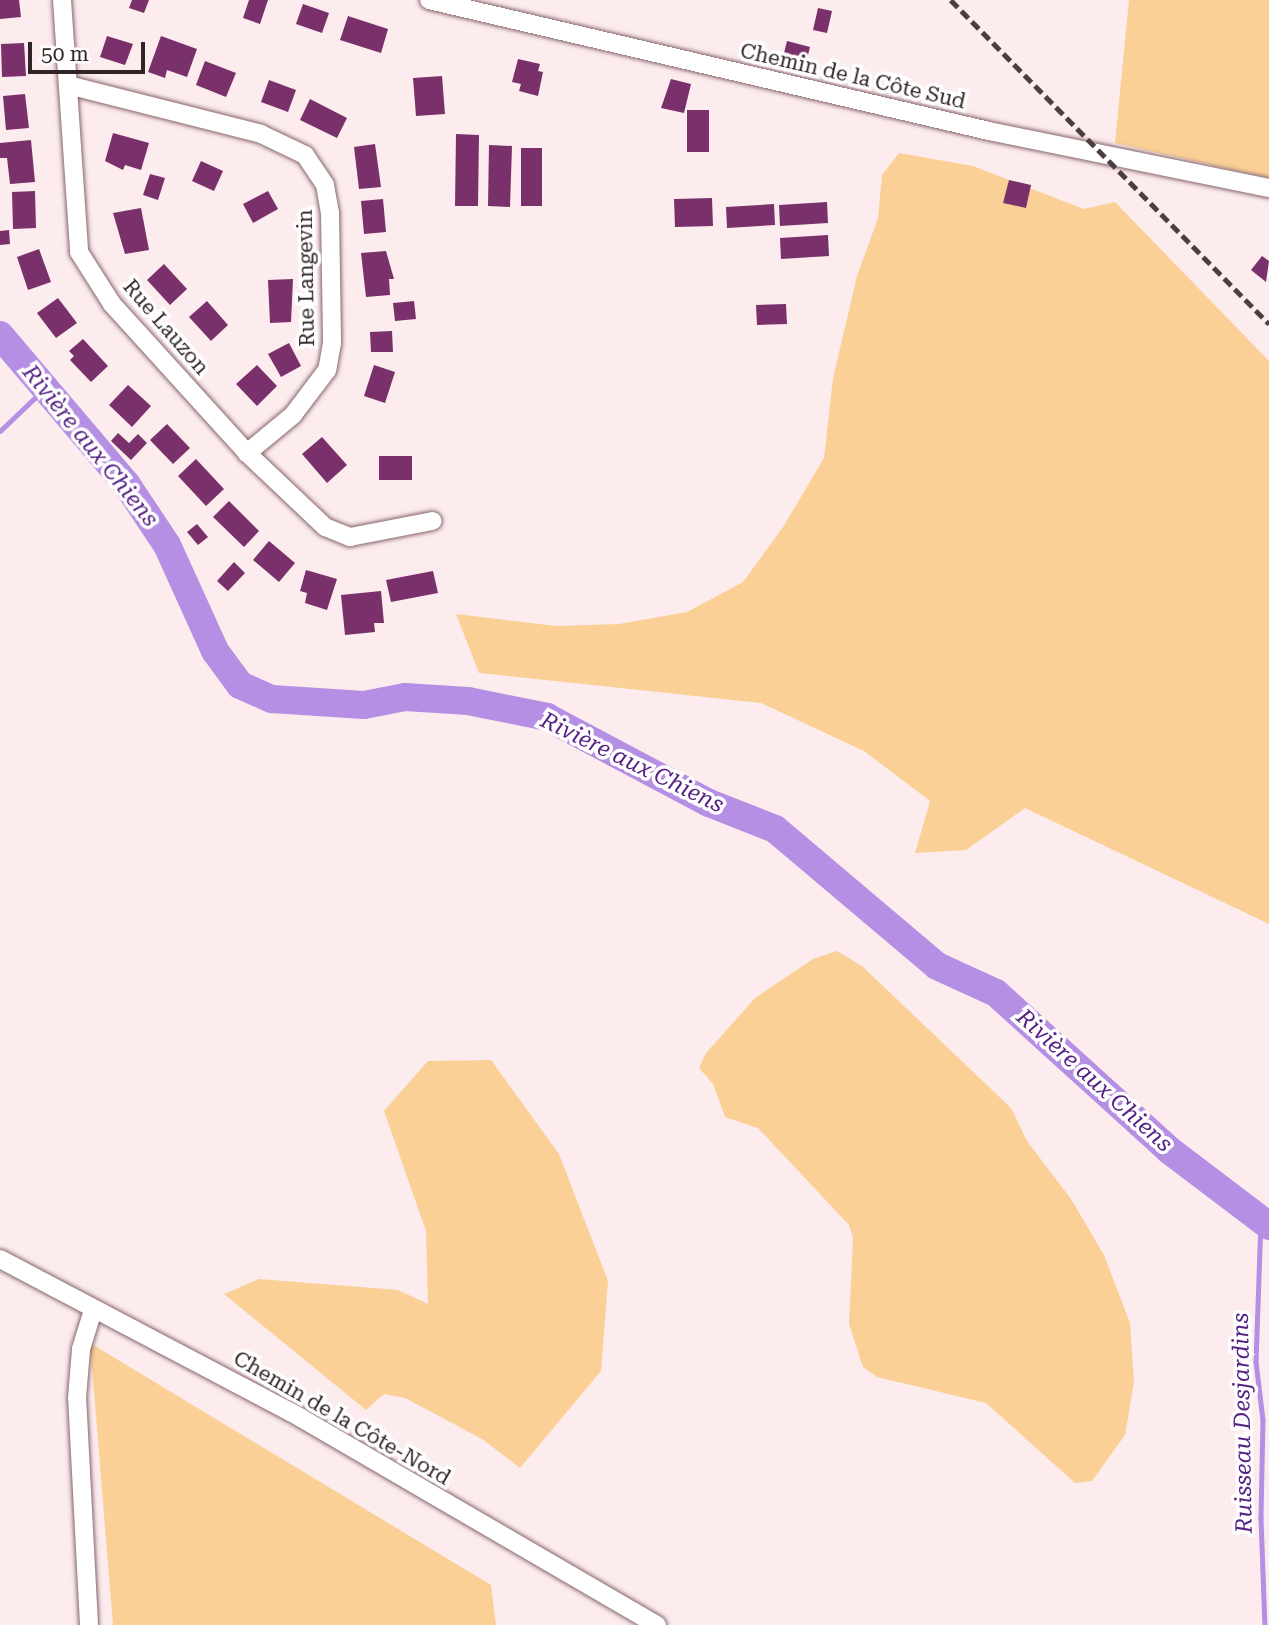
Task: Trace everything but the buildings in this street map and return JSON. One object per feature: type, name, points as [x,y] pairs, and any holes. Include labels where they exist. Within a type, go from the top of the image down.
[{"type":"street","name":"Rue Lauzon","points":[[62,0],[79,252],[112,304],[247,453],[304,511],[350,537],[432,521]]},
{"type":"street","name":"Chemin de la Côte Sud","points":[[429,0],[1022,138],[1269,188]]},
{"type":"street","name":"Rue Langevin","points":[[68,85],[261,134],[305,155],[325,185],[330,212],[332,343],[327,370],[293,415],[247,453]]},
{"type":"street","name":"Chemin de la Côte-Nord","points":[[0,1259],[301,1418],[657,1625]]},
{"type":"street","points":[[89,1625],[76,1412],[80,1349],[93,1310]]},
{"type":"shaded area","points":[[1129,0],[1269,0],[1269,178],[1115,143]]},
{"type":"shaded area","points":[[899,153],[973,166],[1084,209],[1115,202],[1269,361],[1269,924],[1025,808],[966,850],[915,853],[930,801],[864,751],[761,703],[479,673],[456,614],[556,626],[619,624],[687,612],[743,582],[783,527],[824,458],[833,378],[857,276],[878,218],[882,175]]},
{"type":"shaded area","points":[[837,951],[862,966],[1011,1108],[1027,1141],[1071,1199],[1104,1255],[1130,1323],[1134,1382],[1125,1435],[1092,1481],[1075,1483],[986,1403],[877,1377],[863,1367],[849,1324],[853,1238],[849,1225],[758,1128],[725,1117],[713,1084],[699,1068],[706,1053],[755,998],[813,959]]},
{"type":"shaded area","points":[[491,1060],[559,1154],[608,1281],[601,1371],[520,1468],[482,1439],[405,1398],[384,1394],[366,1410],[224,1294],[259,1279],[398,1290],[428,1304],[426,1231],[384,1111],[428,1061]]},
{"type":"shaded area","points":[[90,1343],[491,1585],[496,1625],[113,1625]]},
{"type":"waterway","name":"Rivière aux Chiens","points":[[0,335],[127,485],[167,545],[215,651],[240,685],[272,699],[364,705],[405,697],[468,701],[547,717],[709,803],[775,829],[937,966],[996,993],[1169,1150],[1269,1226]]},
{"type":"waterway","points":[[0,431],[43,390]]},
{"type":"waterway","name":"Ruisseau Desjardins","points":[[1261,1220],[1256,1362],[1263,1420],[1261,1518],[1265,1625]]},
{"type":"railway","points":[[951,0],[1269,324]]}]
